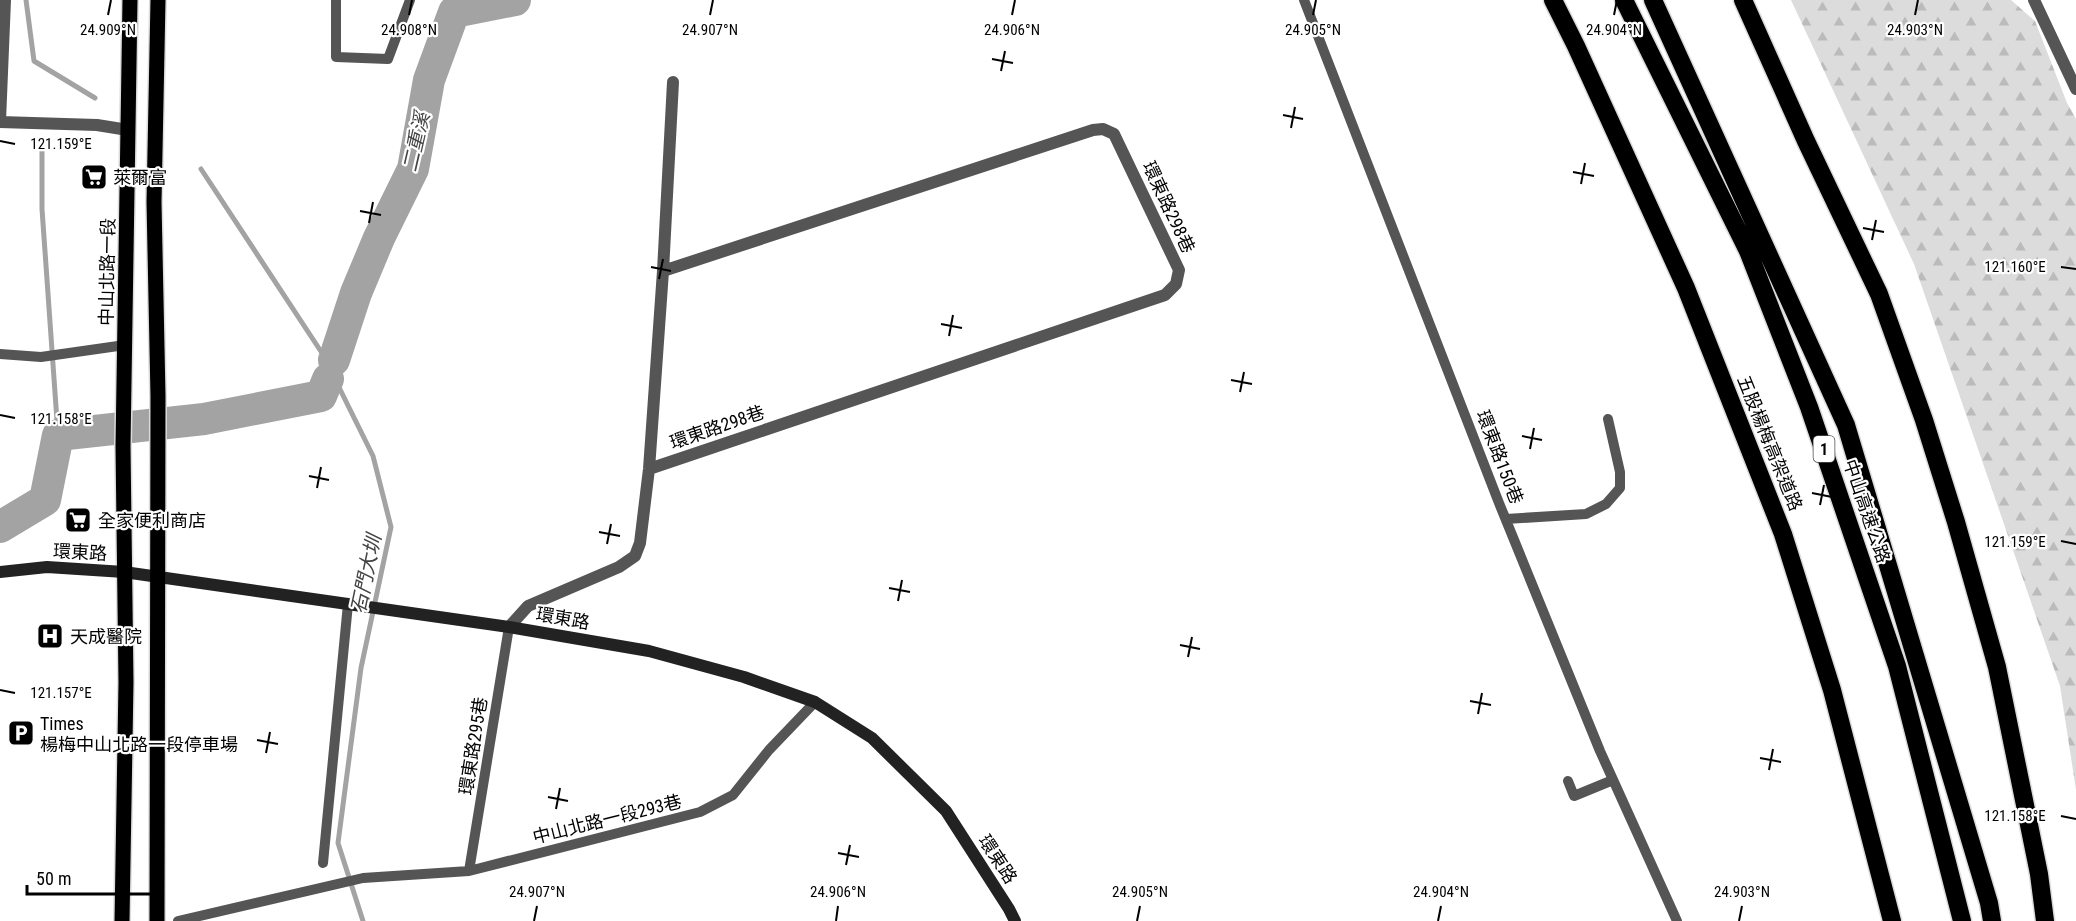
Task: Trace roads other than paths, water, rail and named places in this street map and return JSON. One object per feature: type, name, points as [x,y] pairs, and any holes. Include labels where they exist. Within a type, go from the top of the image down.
[{"type":"highway","name":"五股楊梅高架道路","points":[[1553,0],[1686,288],[1783,534],[1832,690],[1892,921]]},
{"type":"highway","name":"中山高速公路","points":[[1624,0],[1749,251],[1809,407],[1897,666],[1962,921]]},
{"type":"highway","name":"中山高速公路","points":[[1653,0],[1846,425],[1986,891],[1992,921]]},
{"type":"highway","points":[[1743,0],[1806,141],[1879,294],[1924,420],[1998,667],[2040,874],[2045,921]]},
{"type":"main road","name":"中山北路一段","points":[[124,572],[123,446],[130,0]]},
{"type":"main road","points":[[157,921],[158,396],[154,202],[158,0]]},
{"type":"main road","points":[[122,921],[126,682],[124,572]]},
{"type":"street","points":[[5,0],[0,121],[97,125],[128,130]]},
{"type":"street","points":[[2034,0],[2076,89]]},
{"type":"street","name":"環東路298巷","points":[[509,627],[528,606],[619,567],[635,556],[640,543],[649,469],[673,82]]},
{"type":"street","name":"環東路298巷","points":[[649,469],[1165,295],[1176,284],[1179,270],[1114,134],[1103,129],[1093,130],[663,271]]},
{"type":"street","name":"環東路","points":[[0,572],[47,567],[124,572],[509,627],[649,651],[744,676],[815,702],[872,738],[946,811],[1015,921]]},
{"type":"lane","points":[[336,0],[336,57],[388,59],[410,0]]},
{"type":"lane","name":"環東路150巷","points":[[1304,0],[1506,519],[1612,780],[1677,921]]},
{"type":"lane","points":[[0,354],[60,356],[125,345]]},
{"type":"lane","points":[[1506,519],[1586,514],[1606,504],[1620,488],[1620,472],[1608,419]]},
{"type":"lane","points":[[323,863],[348,604]]},
{"type":"lane","name":"環東路295巷","points":[[469,871],[509,627]]},
{"type":"lane","name":"中山北路一段293巷","points":[[178,921],[363,878],[469,871],[700,812],[733,795],[769,750],[815,702]]},
{"type":"lane","points":[[1568,781],[1575,796],[1612,780]]},
{"type":"waterway","name":"石門大圳","points":[[26,0],[34,61],[95,98]]},
{"type":"waterway","name":"二重溪","points":[[334,360],[356,293],[379,238],[413,169],[429,80],[454,12],[515,0]]},
{"type":"waterway","points":[[42,144],[42,209],[58,435]]},
{"type":"waterway","name":"石門大圳","points":[[201,169],[322,353],[373,456],[391,527],[361,668],[338,843],[363,921]]},
{"type":"waterway","name":"二重溪","points":[[0,527],[45,500],[58,435],[204,419],[321,396],[328,379]]},
{"type":"place","name":"萊爾富","points":[[94,177]]},
{"type":"place","name":"全家便利商店","points":[[78,520]]},
{"type":"place","name":"天成醫院","points":[[50,636]]},
{"type":"place","name":"Times 楊梅中山北路一段停車場","points":[[21,733]]}]
